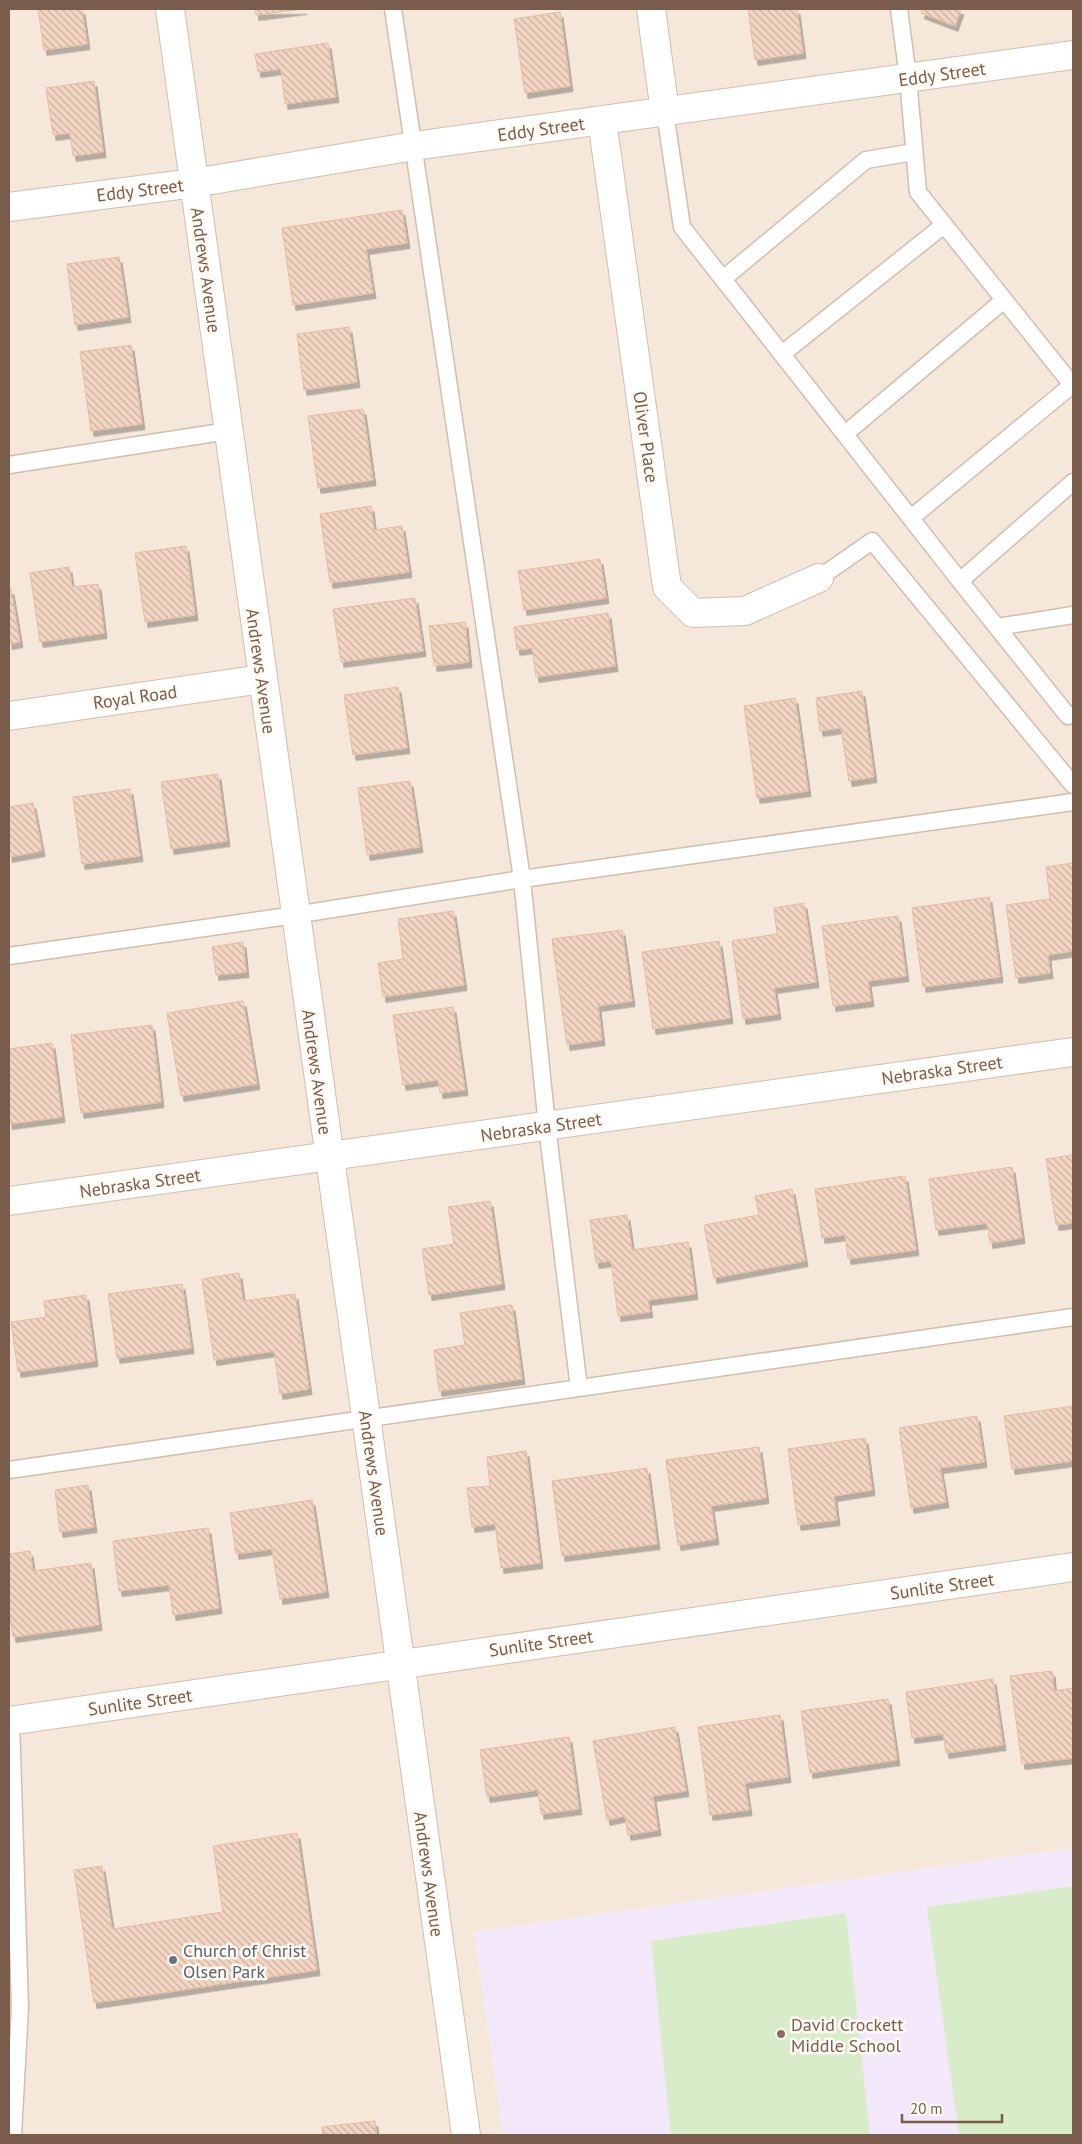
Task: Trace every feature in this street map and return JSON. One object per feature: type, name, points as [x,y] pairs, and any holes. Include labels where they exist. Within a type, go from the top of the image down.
[{"type":"street","name":"Andrews Avenue","points":[[170,9],[466,2135]]},
{"type":"street","points":[[651,9],[665,112]]},
{"type":"street","name":"Eddy Street","points":[[9,207],[194,183],[414,146],[1073,55]]},
{"type":"street","name":"Oliver Place","points":[[602,120],[668,587],[693,613],[745,611],[819,578]]},
{"type":"street","name":"Royal Road","points":[[9,716],[262,679]]},
{"type":"street","name":"Nebraska Street","points":[[9,1202],[1073,1052]]},
{"type":"street","name":"Sunlite Street","points":[[10,1721],[1073,1567]]},
{"type":"lane","points":[[393,9],[522,879],[547,1126],[579,1388]]},
{"type":"lane","points":[[899,9],[908,78],[918,192],[1073,386],[911,518]]},
{"type":"lane","points":[[665,112],[682,227],[1068,716],[1073,715]]},
{"type":"lane","points":[[723,279],[866,160],[914,152]]},
{"type":"lane","points":[[782,354],[944,225]]},
{"type":"lane","points":[[845,434],[1004,300]]},
{"type":"lane","points":[[9,464],[228,431]]},
{"type":"lane","points":[[960,581],[1073,482]]},
{"type":"lane","points":[[819,578],[872,541],[1073,786]]},
{"type":"lane","points":[[997,627],[1073,615]]},
{"type":"lane","points":[[9,956],[295,915],[522,879],[1073,802]]},
{"type":"lane","points":[[9,1470],[1073,1317]]},
{"type":"lane","points":[[10,1721],[20,2007],[13,2135]]},
{"type":"shaded area","points":[[9,9],[1073,9],[1073,2135],[9,2135]]},
{"type":"shaded area","name":"David Crockett Middle School","points":[[1073,1848],[1073,2135],[503,2135],[474,1932]]},
{"type":"green space","points":[[1073,1886],[1073,2135],[959,2135],[927,1907]]},
{"type":"green space","points":[[846,1913],[870,2135],[671,2135],[651,1941]]},
{"type":"building","points":[[38,9],[82,9],[87,44],[44,50]]},
{"type":"building","points":[[255,9],[304,9],[256,15]]},
{"type":"building","points":[[748,9],[797,9],[803,53],[755,60]]},
{"type":"building","points":[[923,9],[961,9],[955,26],[921,13]]},
{"type":"building","points":[[560,12],[570,86],[525,93],[514,19]]},
{"type":"building","points":[[328,43],[336,97],[285,104],[281,69],[258,72],[255,54]]},
{"type":"building","points":[[94,81],[103,152],[73,156],[70,133],[53,135],[46,88]]},
{"type":"building","points":[[402,210],[407,243],[366,249],[373,293],[293,305],[282,228]]},
{"type":"building","points":[[119,257],[128,317],[75,325],[67,264]]},
{"type":"building","points":[[349,327],[357,382],[304,390],[297,334]]},
{"type":"building","points":[[131,345],[142,424],[91,431],[80,352]]},
{"type":"building","points":[[363,409],[373,480],[318,488],[308,416]]},
{"type":"building","points":[[371,506],[374,530],[402,526],[409,572],[330,583],[320,514]]},
{"type":"building","points":[[186,546],[195,615],[145,622],[135,553]]},
{"type":"building","points":[[600,559],[606,598],[524,610],[518,571]]},
{"type":"building","points":[[69,567],[72,587],[98,584],[104,633],[40,642],[30,573]]},
{"type":"building","points":[[11,589],[20,642],[9,644],[9,590]]},
{"type":"building","points":[[415,598],[423,651],[341,662],[333,609]]},
{"type":"building","points":[[608,613],[615,666],[536,677],[532,648],[517,650],[514,627]]},
{"type":"building","points":[[465,622],[469,662],[434,666],[429,626]]},
{"type":"building","points":[[398,687],[407,748],[353,755],[344,695]]},
{"type":"building","points":[[862,691],[874,777],[849,781],[841,728],[820,731],[816,698]]},
{"type":"building","points":[[795,698],[808,791],[757,798],[744,706]]},
{"type":"building","points":[[218,774],[227,841],[171,849],[161,782]]},
{"type":"building","points":[[410,781],[420,847],[367,855],[358,788]]},
{"type":"building","points":[[130,789],[140,856],[82,864],[73,797]]},
{"type":"building","points":[[33,803],[42,851],[9,857],[9,807]]},
{"type":"building","points":[[1073,863],[1073,951],[1048,955],[1050,973],[1016,978],[1006,905],[1050,899],[1046,867]]},
{"type":"building","points":[[989,897],[1000,977],[923,987],[912,908]]},
{"type":"building","points":[[804,903],[816,982],[774,988],[778,1014],[743,1019],[732,941],[777,934],[774,908]]},
{"type":"building","points":[[453,911],[464,985],[383,997],[378,963],[403,959],[398,919]]},
{"type":"building","points":[[898,916],[906,976],[868,981],[871,1001],[833,1006],[822,926]]},
{"type":"building","points":[[622,930],[632,1001],[598,1006],[602,1040],[567,1045],[552,939]]},
{"type":"building","points":[[719,941],[730,1018],[653,1029],[642,952]]},
{"type":"building","points":[[243,942],[246,972],[216,975],[212,947]]},
{"type":"building","points":[[243,1001],[257,1084],[181,1096],[167,1013]]},
{"type":"building","points":[[453,1007],[465,1090],[440,1093],[438,1080],[403,1085],[393,1015]]},
{"type":"building","points":[[152,1025],[161,1102],[81,1113],[71,1035]]},
{"type":"building","points":[[52,1043],[62,1117],[9,1124],[9,1049]]},
{"type":"building","points":[[1073,1155],[1073,1223],[1056,1225],[1046,1159]]},
{"type":"building","points":[[1012,1167],[1022,1238],[990,1243],[987,1223],[936,1230],[929,1179]]},
{"type":"building","points":[[905,1176],[916,1250],[848,1259],[845,1235],[822,1238],[815,1189]]},
{"type":"building","points":[[792,1189],[805,1261],[714,1278],[704,1225],[759,1215],[755,1196]]},
{"type":"building","points":[[490,1201],[502,1284],[429,1295],[422,1249],[454,1244],[448,1207]]},
{"type":"building","points":[[627,1215],[632,1250],[688,1242],[695,1294],[648,1300],[650,1312],[618,1316],[611,1261],[596,1263],[590,1220]]},
{"type":"building","points":[[239,1273],[243,1301],[295,1294],[309,1389],[280,1394],[274,1351],[214,1360],[202,1279]]},
{"type":"building","points":[[182,1284],[191,1348],[117,1358],[108,1294]]},
{"type":"building","points":[[86,1295],[95,1361],[18,1372],[11,1322],[46,1317],[44,1301]]},
{"type":"building","points":[[512,1305],[522,1379],[439,1391],[434,1350],[465,1345],[460,1313]]},
{"type":"building","points":[[1073,1406],[1073,1461],[1012,1469],[1004,1416]]},
{"type":"building","points":[[977,1416],[984,1462],[940,1468],[946,1502],[911,1508],[899,1428]]},
{"type":"building","points":[[865,1438],[872,1490],[834,1496],[837,1520],[798,1525],[788,1449]]},
{"type":"building","points":[[759,1447],[766,1498],[711,1506],[716,1539],[678,1545],[666,1460]]},
{"type":"building","points":[[526,1451],[540,1563],[501,1568],[495,1524],[472,1527],[467,1488],[490,1486],[487,1457]]},
{"type":"building","points":[[647,1468],[657,1544],[562,1556],[552,1481]]},
{"type":"building","points":[[88,1485],[94,1527],[60,1532],[55,1490]]},
{"type":"building","points":[[312,1500],[326,1592],[280,1599],[272,1549],[236,1554],[230,1513]]},
{"type":"building","points":[[208,1528],[219,1608],[173,1615],[169,1585],[119,1591],[113,1541]]},
{"type":"building","points":[[30,1551],[33,1571],[91,1563],[99,1625],[13,1637],[9,1610],[9,1554]]},
{"type":"building","points":[[1052,1671],[1054,1691],[1073,1688],[1073,1758],[1022,1764],[1010,1676]]},
{"type":"building","points":[[993,1679],[1003,1745],[946,1753],[943,1734],[912,1738],[906,1692]]},
{"type":"building","points":[[888,1699],[897,1760],[810,1773],[801,1711]]},
{"type":"building","points":[[780,1715],[788,1777],[745,1783],[749,1810],[710,1815],[698,1727]]},
{"type":"building","points":[[675,1727],[686,1791],[653,1796],[658,1830],[628,1835],[625,1816],[607,1820],[593,1741]]},
{"type":"building","points":[[569,1737],[579,1809],[541,1814],[538,1790],[487,1797],[480,1750]]},
{"type":"building","points":[[297,1833],[317,1970],[94,2003],[74,1870],[102,1866],[112,1929],[223,1912],[213,1846]]},
{"type":"building","points":[[375,2121],[376,2135],[323,2135],[322,2127]]},
{"type":"place","name":"Church of Christ Olsen Park","points":[[173,1960]]},
{"type":"place","name":"David Crockett Middle School","points":[[781,2034]]}]
